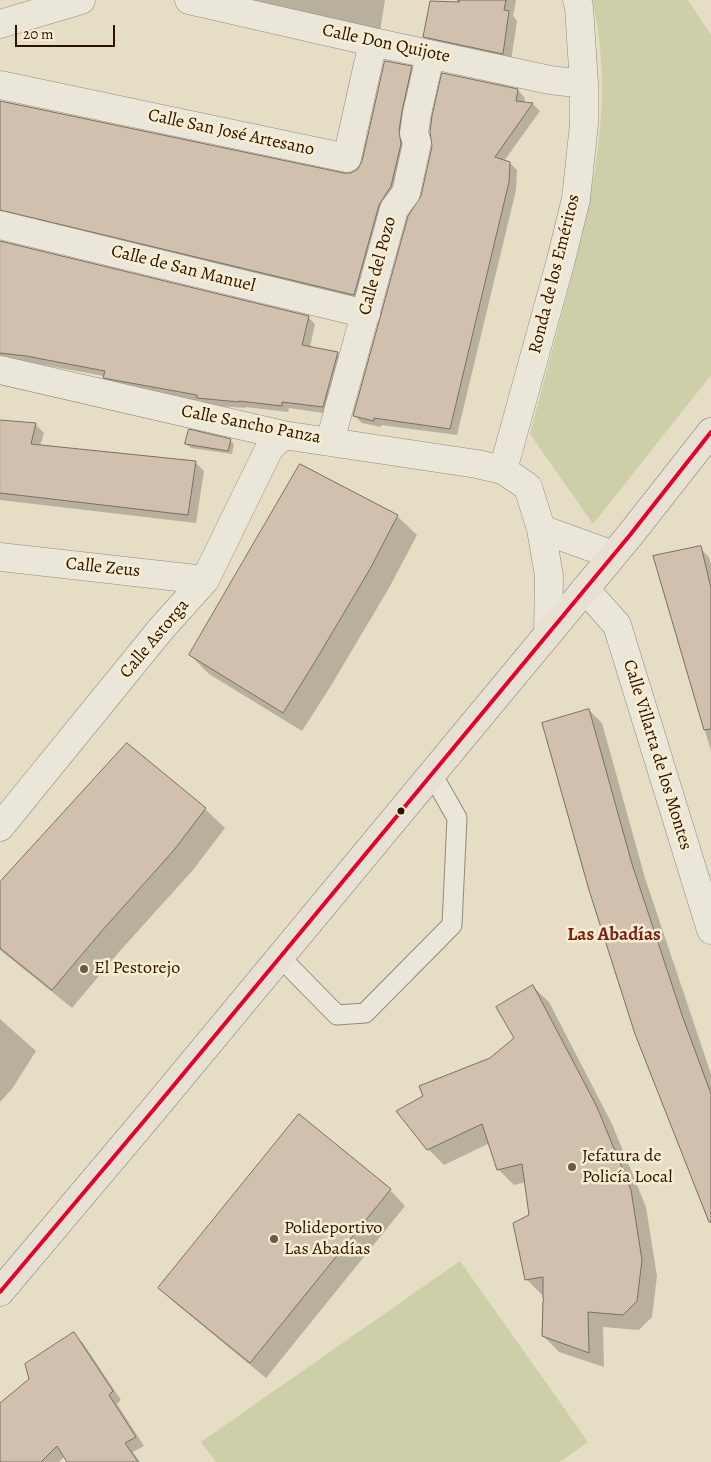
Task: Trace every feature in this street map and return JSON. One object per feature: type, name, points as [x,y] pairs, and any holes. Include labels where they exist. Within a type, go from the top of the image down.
[{"type":"main road","points":[[0,1292],[548,634],[711,432]]},
{"type":"street","points":[[0,10],[11,0]]},
{"type":"street","points":[[0,24],[80,0]]},
{"type":"street","name":"Calle Don Quijote","points":[[189,0],[550,80],[584,84]]},
{"type":"street","name":"Ronda de los Eméritos","points":[[503,470],[576,199],[584,124],[584,84],[577,0]]},
{"type":"street","name":"Calle San José Artesano","points":[[0,85],[347,158],[372,42]]},
{"type":"street","name":"Calle del Pozo","points":[[330,440],[394,209],[406,193],[417,143],[414,133],[417,113],[428,65]]},
{"type":"street","name":"Calle de San Manuel","points":[[0,225],[366,314]]},
{"type":"street","name":"Calle Sancho Panza","points":[[0,370],[283,434],[477,464],[503,470]]},
{"type":"street","name":"Calle Astorga","points":[[0,827],[161,629],[205,580],[268,449],[283,434]]},
{"type":"street","points":[[503,470],[528,487],[541,529],[549,576],[548,634]]},
{"type":"street","points":[[541,529],[613,555]]},
{"type":"street","name":"Calle Zeus","points":[[0,557],[205,580]]},
{"type":"street","name":"Calle Villarta de los Montes","points":[[585,589],[617,625],[711,930]]},
{"type":"lane","points":[[280,957],[336,1015],[365,1013],[452,925],[457,818],[432,774]]},
{"type":"green space","points":[[592,0],[688,0],[711,35],[711,375],[593,524],[530,434],[573,272],[591,195],[597,156],[602,78],[599,39]]},
{"type":"green space","points":[[460,1261],[588,1442],[560,1462],[216,1462],[201,1442]]},
{"type":"building","points":[[459,0],[506,0],[504,10],[509,11],[503,54],[423,37],[430,1],[459,2]]},
{"type":"building","points":[[385,61],[412,66],[399,131],[401,144],[391,186],[379,205],[354,295],[0,210],[0,101],[351,173],[358,169],[362,161]]},
{"type":"building","points":[[442,73],[518,89],[516,101],[533,103],[495,157],[510,162],[509,182],[450,429],[374,418],[374,421],[353,416],[408,216],[421,196],[432,146],[430,132],[432,116]]},
{"type":"building","points":[[0,241],[309,316],[302,345],[338,352],[323,407],[282,402],[282,406],[197,398],[197,395],[103,378],[105,371],[0,353]]},
{"type":"building","points":[[0,420],[36,423],[31,444],[196,461],[188,515],[0,493]]},
{"type":"building","points":[[189,429],[231,439],[228,451],[185,444]]},
{"type":"building","points":[[300,464],[398,515],[370,569],[283,713],[189,655]]},
{"type":"building","points":[[701,546],[711,588],[711,729],[704,730],[653,556]]},
{"type":"building","points":[[589,709],[632,864],[683,1018],[711,1094],[711,1222],[709,1222],[635,1034],[589,890],[542,723]]},
{"type":"building","points":[[127,743],[206,808],[174,850],[52,990],[0,948],[0,882]]},
{"type":"building","name":"Jefatura de Policía Local","points":[[533,985],[597,1107],[631,1190],[642,1260],[637,1301],[623,1315],[588,1312],[589,1353],[542,1336],[543,1277],[525,1280],[513,1223],[529,1215],[522,1164],[497,1170],[482,1124],[427,1150],[396,1111],[423,1096],[419,1086],[490,1058],[514,1038],[496,1007]]},
{"type":"building","name":"Polideportivo Las Abadías","points":[[299,1114],[391,1189],[250,1363],[158,1288]]},
{"type":"building","points":[[74,1332],[113,1391],[109,1395],[136,1437],[125,1443],[138,1462],[67,1462],[57,1446],[41,1462],[0,1462],[0,1403],[29,1379],[25,1364]]},
{"type":"transit line","points":[[0,1292],[630,535],[711,432]]},
{"type":"place","name":"El Pestorejo","points":[[84,969]]},
{"type":"place","name":"Jefatura de Policía Local","points":[[572,1167]]},
{"type":"place","name":"Polideportivo Las Abadías","points":[[274,1239]]},
{"type":"district","name":"Las Abadías","points":[[614,935]]}]
